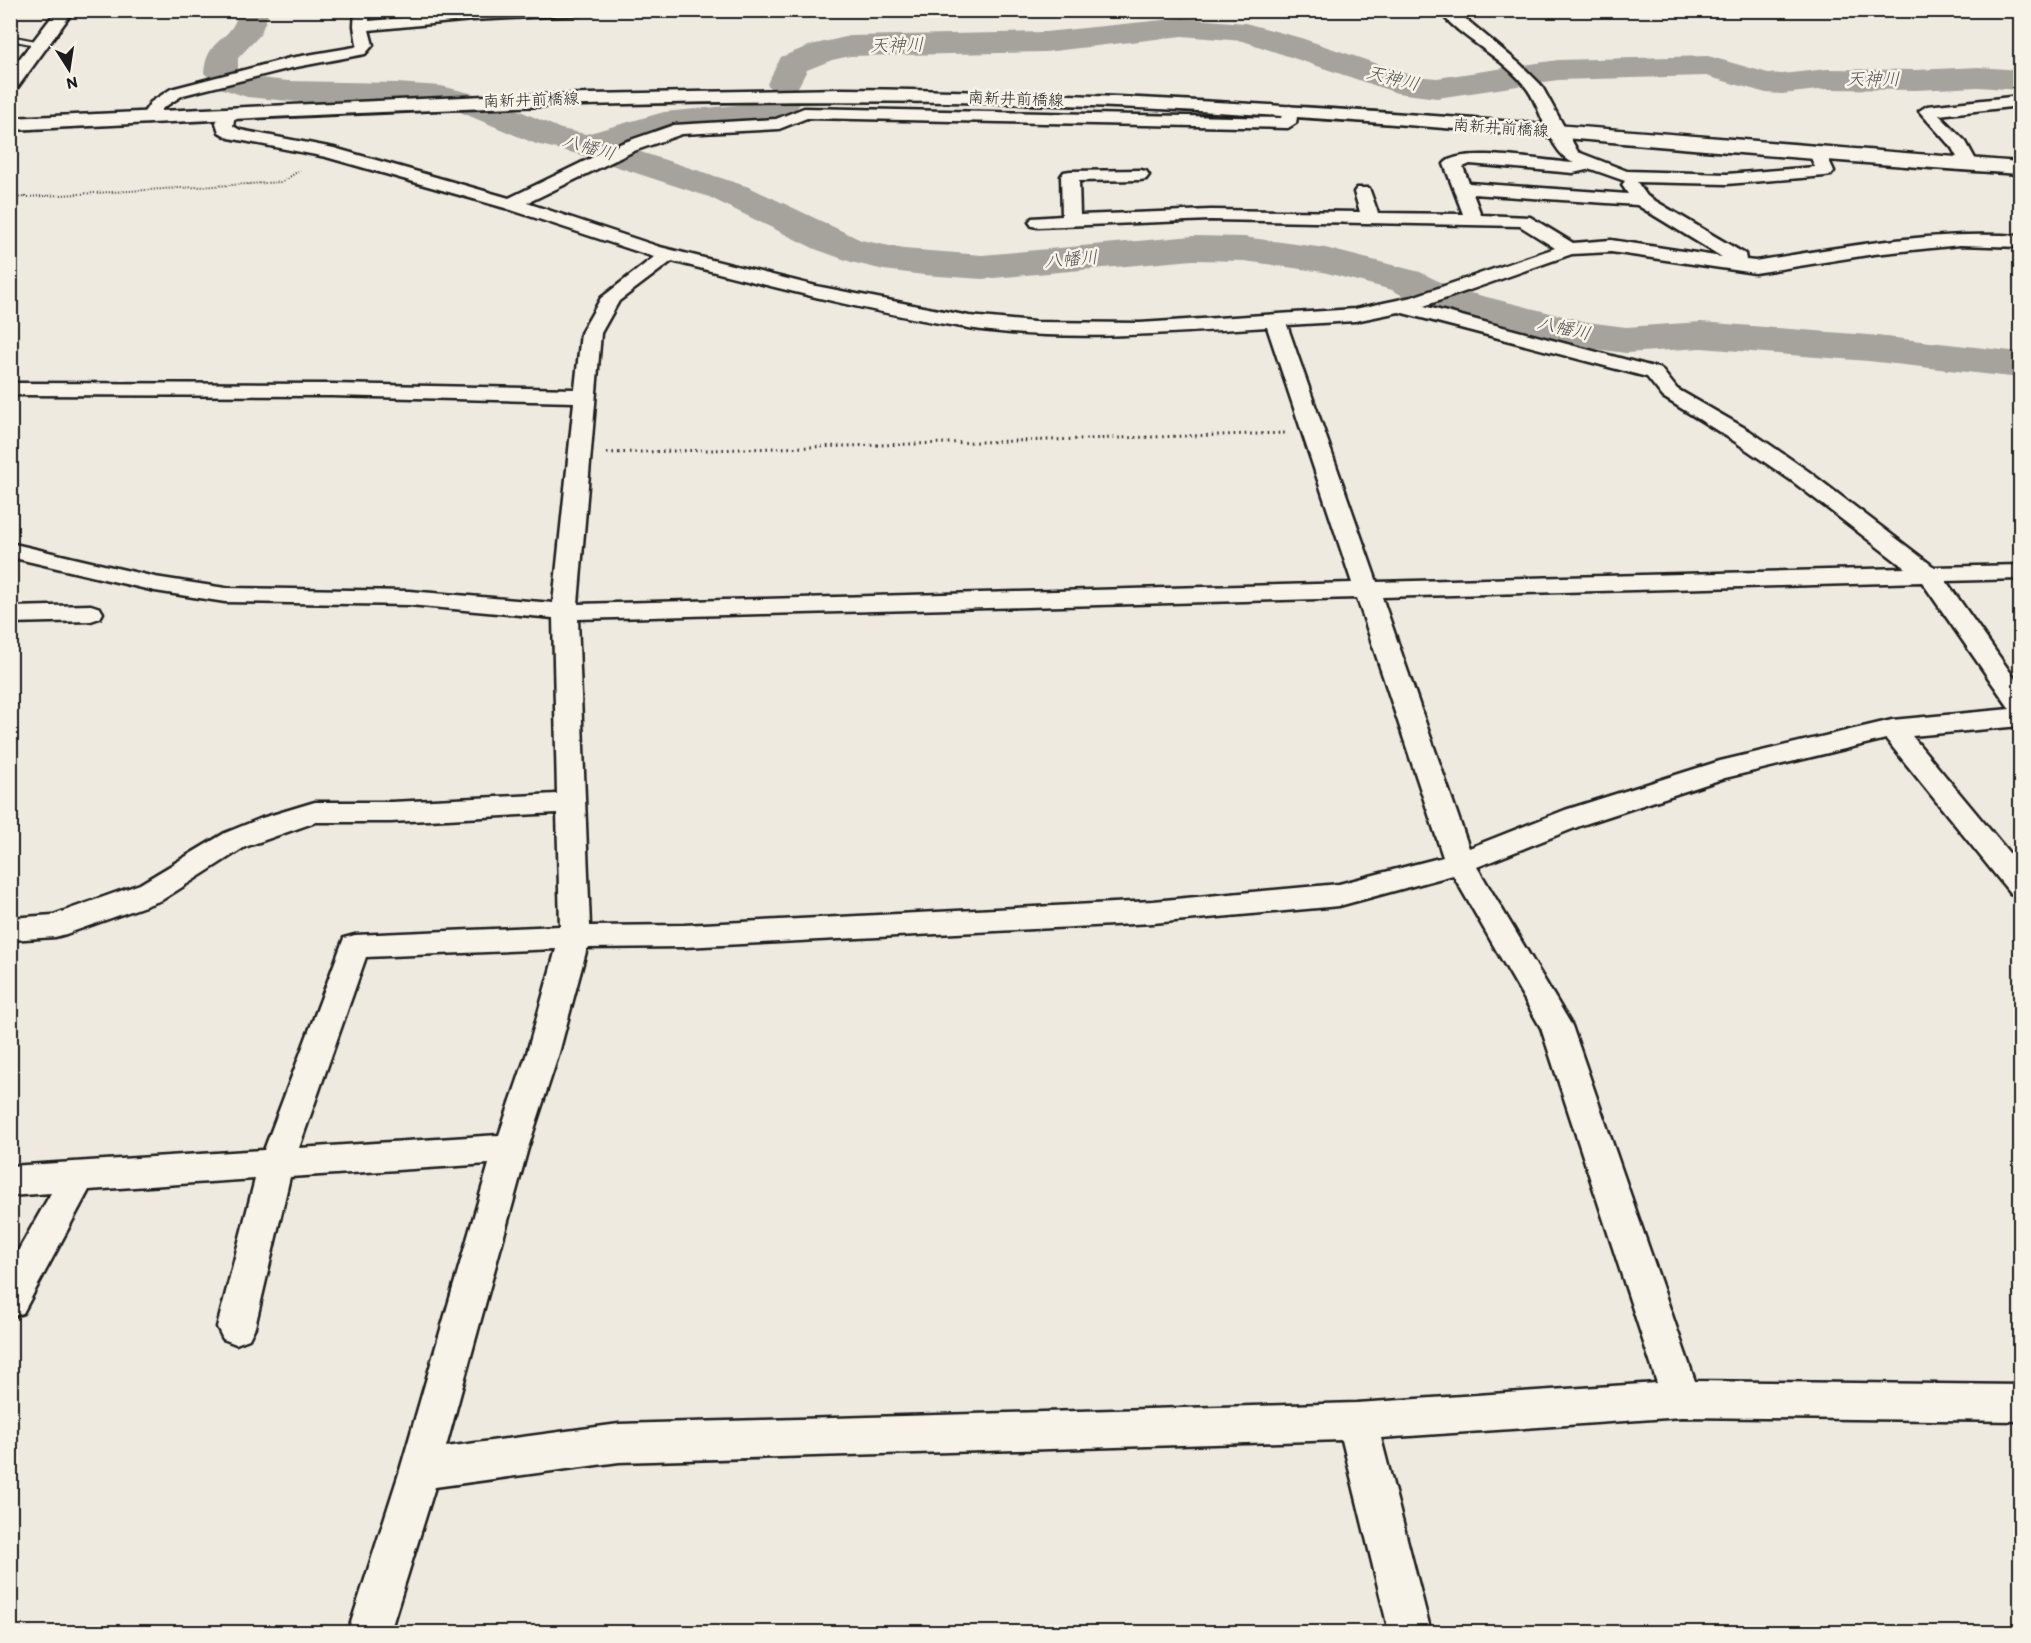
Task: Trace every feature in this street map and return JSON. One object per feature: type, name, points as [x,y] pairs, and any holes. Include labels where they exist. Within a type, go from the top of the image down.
[{"type":"main road","points":[[10,84],[66,10]]},
{"type":"main road","name":"南新井前橋線","points":[[10,124],[526,99],[942,105],[1133,102],[1290,111],[2020,168]]},
{"type":"street","points":[[148,118],[157,105],[177,92],[300,60],[360,51],[365,45],[362,18],[594,10]]},
{"type":"street","points":[[1445,10],[1515,68],[1535,88],[1556,131],[1572,156],[1592,164],[1625,176],[1727,179],[1824,171],[1817,151]]},
{"type":"street","points":[[1968,164],[1960,146],[1927,111],[2020,101]]},
{"type":"street","points":[[511,204],[628,147],[681,129],[779,124],[804,113],[815,104]]},
{"type":"street","points":[[227,114],[225,128],[235,134],[328,152],[511,204],[668,255],[873,305],[969,322],[1087,331],[1140,330],[1355,315],[1408,304],[1570,249],[1611,246],[1755,267],[1874,248],[1949,240],[2020,241]]},
{"type":"street","points":[[1474,220],[1453,164],[1469,159],[1573,168],[1592,164]]},
{"type":"street","points":[[1071,220],[1070,176],[1140,167],[1142,218]]},
{"type":"street","points":[[1625,176],[1641,200],[1755,267]]},
{"type":"street","points":[[1462,188],[1641,200]]},
{"type":"street","points":[[1363,192],[1370,218]]},
{"type":"street","points":[[1038,222],[1211,215],[1524,221],[1570,249]]},
{"type":"street","points":[[369,1632],[420,1470],[575,937],[565,612],[591,333],[611,298],[668,255]]},
{"type":"street","points":[[1408,304],[1654,374],[1670,393],[1742,435],[1800,476],[1929,575],[2020,704]]},
{"type":"street","points":[[1275,320],[1460,863],[1556,1026],[1682,1398]]},
{"type":"street","points":[[10,388],[319,390],[585,396]]},
{"type":"street","points":[[10,550],[154,584],[225,595],[409,598],[565,612],[2020,572]]},
{"type":"street","points":[[10,615],[91,613]]},
{"type":"street","points":[[236,1327],[276,1164],[355,946],[575,937],[684,936],[1154,912],[1339,895],[1460,863],[1575,818],[1720,770],[1892,729],[2020,717]]},
{"type":"street","points":[[1892,729],[2020,885]]},
{"type":"street","points":[[10,929],[55,926],[151,892],[234,840],[315,812],[391,812],[572,803]]},
{"type":"street","points":[[10,1181],[512,1148]]},
{"type":"street","points":[[10,1301],[78,1177]]},
{"type":"street","points":[[420,1470],[619,1443],[1358,1421],[1682,1398],[2020,1403]]},
{"type":"street","points":[[1358,1421],[1410,1632]]},
{"type":"lane","points":[[10,38],[40,44]]},
{"type":"path","points":[[10,198],[282,182],[328,152]]},
{"type":"path","points":[[580,454],[1313,433]]},
{"type":"waterway","name":"八幡川","points":[[247,10],[253,15],[249,28],[222,56],[221,73],[239,85],[288,92],[397,93],[441,96],[479,105],[549,136],[587,145]]},
{"type":"waterway","name":"天神川","points":[[784,84],[793,64],[822,52],[850,46],[1045,42],[1182,27],[1245,32],[1409,86],[1437,88],[1558,70],[1708,66],[1766,83],[1782,84],[1827,79],[1916,80],[1978,77],[2020,80]]},
{"type":"waterway","name":"天神川","points":[[587,145],[664,122],[765,113],[783,104]]},
{"type":"waterway","name":"八幡川","points":[[587,145],[620,158],[722,189],[829,241],[884,258],[982,267],[1193,248],[1244,249],[1325,260],[1406,281],[1439,298],[1587,335],[1626,340],[1701,335],[1868,348],[2020,365]]}]
